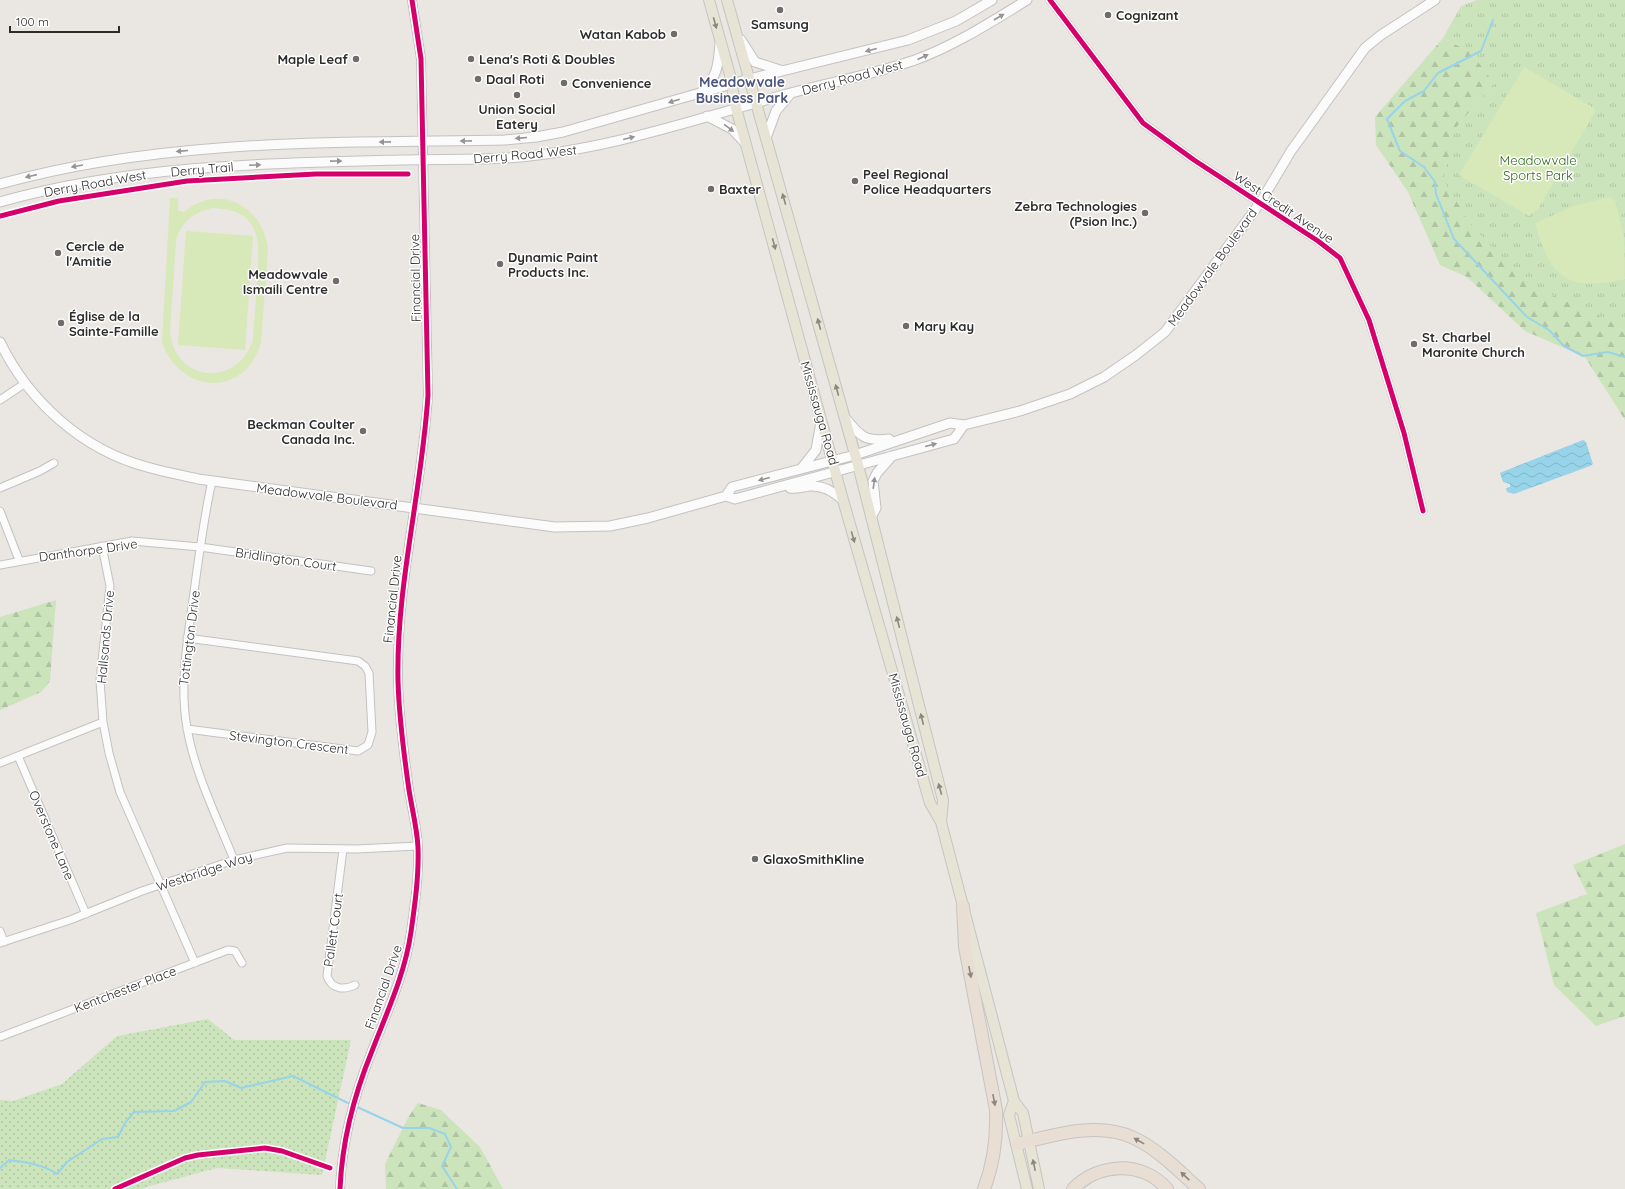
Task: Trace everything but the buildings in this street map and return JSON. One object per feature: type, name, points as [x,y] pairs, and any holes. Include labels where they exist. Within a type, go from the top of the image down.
[{"type":"highway","points":[[963,906],[965,947],[996,1110],[994,1153],[991,1172],[984,1189]]},
{"type":"highway","points":[[1017,1144],[1097,1129],[1119,1132],[1146,1144],[1171,1163],[1198,1189]]},
{"type":"highway","points":[[1073,1189],[1084,1178],[1104,1169],[1117,1168],[1128,1169],[1145,1174],[1161,1182],[1166,1189]]},
{"type":"main road","name":"Mississauga Road","points":[[709,0],[732,84],[736,108],[748,146],[843,500],[930,803],[941,822],[1014,1101],[1023,1113],[1039,1189]]},
{"type":"main road","name":"Mississauga Road","points":[[727,0],[757,102],[858,465],[943,800],[941,822]]},
{"type":"main road","name":"Derry Road West","points":[[0,184],[62,169],[163,153],[236,147],[505,140],[536,137],[563,132],[749,79],[908,40],[956,21],[992,0]]},
{"type":"main road","name":"Derry Road West","points":[[0,202],[75,185],[147,173],[297,162],[505,158],[552,154],[591,148],[666,129],[757,102],[872,73],[917,59],[956,41],[1027,0]]},
{"type":"main road","name":"Meadowvale Boulevard","points":[[0,342],[24,384],[64,424],[109,452],[146,467],[212,481],[555,528],[610,526],[648,518],[726,496],[735,499],[783,486],[855,455],[950,423],[964,425],[1020,412],[1070,394],[1104,377],[1165,332],[1260,203],[1290,152],[1365,48],[1381,35],[1435,0]]},
{"type":"main road","points":[[735,28],[745,48],[755,62],[768,68],[784,71]]},
{"type":"main road","points":[[702,92],[711,82],[716,73],[720,44]]},
{"type":"main road","points":[[766,138],[776,111],[791,93]]},
{"type":"main road","points":[[707,116],[732,129],[748,146]]},
{"type":"main road","points":[[845,418],[856,432],[868,439],[899,440]]},
{"type":"main road","points":[[801,469],[816,450],[821,421]]},
{"type":"main road","name":"Meadowvale Boulevard","points":[[726,496],[732,487],[801,469],[834,465],[858,465],[954,439],[964,425]]},
{"type":"main road","points":[[871,517],[876,508],[872,488],[874,479],[893,455]]},
{"type":"main road","points":[[783,486],[792,489],[809,486],[823,487],[831,490],[843,500]]},
{"type":"main road","name":"Mississauga Road","points":[[1014,1101],[1009,1115],[1027,1189]]},
{"type":"street","name":"Financial Drive","points":[[340,1189],[341,1166],[349,1122],[359,1088],[394,996],[408,951],[416,889],[418,846],[405,761],[398,683],[400,611],[425,440],[428,395],[423,159],[424,141],[421,59],[412,0]]},
{"type":"street","name":"West Credit Avenue","points":[[1050,0],[1142,123],[1191,158],[1318,241],[1340,258],[1369,320],[1404,433],[1423,511]]},
{"type":"street","points":[[0,400],[24,384]]},
{"type":"street","points":[[0,488],[40,471],[54,463]]},
{"type":"street","name":"Tottington Drive","points":[[212,481],[200,547],[187,638],[183,689],[187,729],[200,775],[234,860]]},
{"type":"street","points":[[0,511],[19,560]]},
{"type":"street","name":"Danthorpe Drive","points":[[0,565],[19,560],[132,541],[200,547]]},
{"type":"street","name":"Hallsands Drive","points":[[102,546],[110,586],[101,669],[103,722],[109,753],[120,792],[195,963]]},
{"type":"street","name":"Bridlington Court","points":[[200,547],[371,571]]},
{"type":"street","name":"Stevington Crescent","points":[[187,638],[358,661],[365,666],[369,673],[372,732],[368,745],[358,751],[187,729]]},
{"type":"street","points":[[0,763],[103,722]]},
{"type":"street","name":"Overstone Lane","points":[[18,756],[86,914]]},
{"type":"street","name":"Westbridge Way","points":[[2,942],[86,914],[142,891],[234,860],[287,848],[418,846]]},
{"type":"street","name":"Pallett Court","points":[[343,848],[327,976],[331,983],[339,988],[346,989],[355,985]]},
{"type":"street","points":[[0,931],[2,942]]},
{"type":"street","name":"Kentchester Place","points":[[0,1037],[231,950],[238,954],[242,963]]},
{"type":"green space","name":"Meadowvale Sports Park","points":[[1477,0],[1625,0],[1625,333],[1614,323],[1527,284],[1472,226],[1443,180],[1455,129],[1494,83],[1471,52],[1443,38],[1461,6]]},
{"type":"green space","points":[[1443,38],[1471,52],[1494,83],[1455,129],[1614,323],[1625,333],[1625,420],[1585,357],[1525,331],[1467,277],[1440,265],[1408,192],[1376,145],[1375,117]]},
{"type":"green space","points":[[1524,67],[1594,108],[1595,112],[1538,209],[1529,216],[1459,175]]},
{"type":"green space","points":[[1610,197],[1615,200],[1624,237],[1625,279],[1605,283],[1589,284],[1575,282],[1564,277],[1555,269],[1547,257],[1535,223],[1574,206]]},
{"type":"green space","points":[[170,198],[178,198],[178,211],[184,212],[197,203],[211,199],[225,199],[237,203],[248,210],[258,221],[264,234],[268,249],[261,342],[253,360],[242,373],[228,381],[213,383],[197,380],[183,372],[171,360],[162,342]],"holes":[[[212,208],[229,210],[241,214],[249,222],[255,231],[258,242],[258,268],[253,340],[245,356],[234,366],[220,372],[207,373],[193,369],[182,360],[174,347],[170,330],[176,241],[178,234],[189,219],[199,213]]]},
{"type":"green space","points":[[186,231],[253,236],[245,350],[178,345]]},
{"type":"green space","points":[[56,600],[50,681],[41,692],[0,710],[0,617]]},
{"type":"green space","points":[[1625,844],[1625,1016],[1596,1026],[1554,985],[1536,913],[1587,894],[1573,865]]},
{"type":"green space","points":[[208,1019],[234,1040],[351,1040],[322,1175],[217,1168],[143,1189],[0,1189],[0,1100],[13,1101],[62,1084],[117,1036]]},
{"type":"green space","points":[[418,1103],[441,1110],[480,1147],[503,1189],[386,1189],[385,1164],[409,1116]]},
{"type":"water","points":[[1583,440],[1586,442],[1593,464],[1514,494],[1507,492],[1506,488],[1510,487],[1510,484],[1503,482],[1500,473]]},
{"type":"waterway","points":[[1493,20],[1481,51],[1438,73],[1424,91],[1405,101],[1387,119],[1400,151],[1424,167],[1435,182],[1436,194],[1454,239],[1527,317],[1549,330],[1564,346],[1583,356],[1608,352],[1625,357]]},
{"type":"waterway","points":[[0,1168],[9,1160],[40,1166],[57,1174],[67,1162],[102,1139],[118,1137],[125,1123],[134,1112],[174,1111],[191,1102],[205,1082],[225,1081],[241,1088],[293,1076],[352,1105]]},
{"type":"waterway","points":[[355,1106],[403,1128],[429,1128],[445,1134],[451,1147],[442,1166],[457,1189]]},
{"type":"cycle path","points":[[340,1189],[343,1153],[354,1101],[395,993],[408,948],[417,879],[418,858],[416,826],[409,790],[404,750],[399,709],[398,681],[398,645],[401,609],[425,431],[428,395],[421,59],[412,0]]},
{"type":"cycle path","points":[[1050,0],[1143,123],[1194,160],[1318,241],[1340,258],[1369,320],[1404,433],[1423,511]]},
{"type":"cycle path","name":"Derry Trail","points":[[0,216],[59,201],[187,181],[316,174],[408,174]]},
{"type":"cycle path","points":[[115,1189],[185,1158],[198,1155],[265,1148],[282,1151],[330,1168]]},
{"type":"place","name":"Samsung","points":[[780,10]]},
{"type":"place","name":"Cognizant","points":[[1108,15]]},
{"type":"place","name":"Watan Kabob","points":[[674,34]]},
{"type":"place","name":"Maple Leaf","points":[[356,59]]},
{"type":"place","name":"Lena's Roti & Doubles","points":[[471,59]]},
{"type":"place","name":"Daal Roti","points":[[478,79]]},
{"type":"place","name":"Convenience","points":[[564,83]]},
{"type":"place","name":"Union Social Eatery","points":[[517,95]]},
{"type":"place","name":"Peel Regional Police Headquarters","points":[[855,181]]},
{"type":"place","name":"Baxter","points":[[711,189]]},
{"type":"place","name":"Zebra Technologies (Psion Inc.)","points":[[1145,213]]},
{"type":"place","name":"Cercle de l'Amitie","points":[[58,253]]},
{"type":"place","name":"Dynamic Paint Products Inc.","points":[[500,264]]},
{"type":"place","name":"Meadowvale Ismaili Centre","points":[[336,281]]},
{"type":"place","name":"Église de la Sainte-Famille","points":[[61,323]]},
{"type":"place","name":"Mary Kay","points":[[906,326]]},
{"type":"place","name":"St. Charbel Maronite Church","points":[[1414,344]]},
{"type":"place","name":"Beckman Coulter Canada Inc.","points":[[363,431]]},
{"type":"place","name":"GlaxoSmithKline","points":[[755,859]]},
{"type":"district","name":"Meadowvale Business Park","points":[[742,90]]}]
